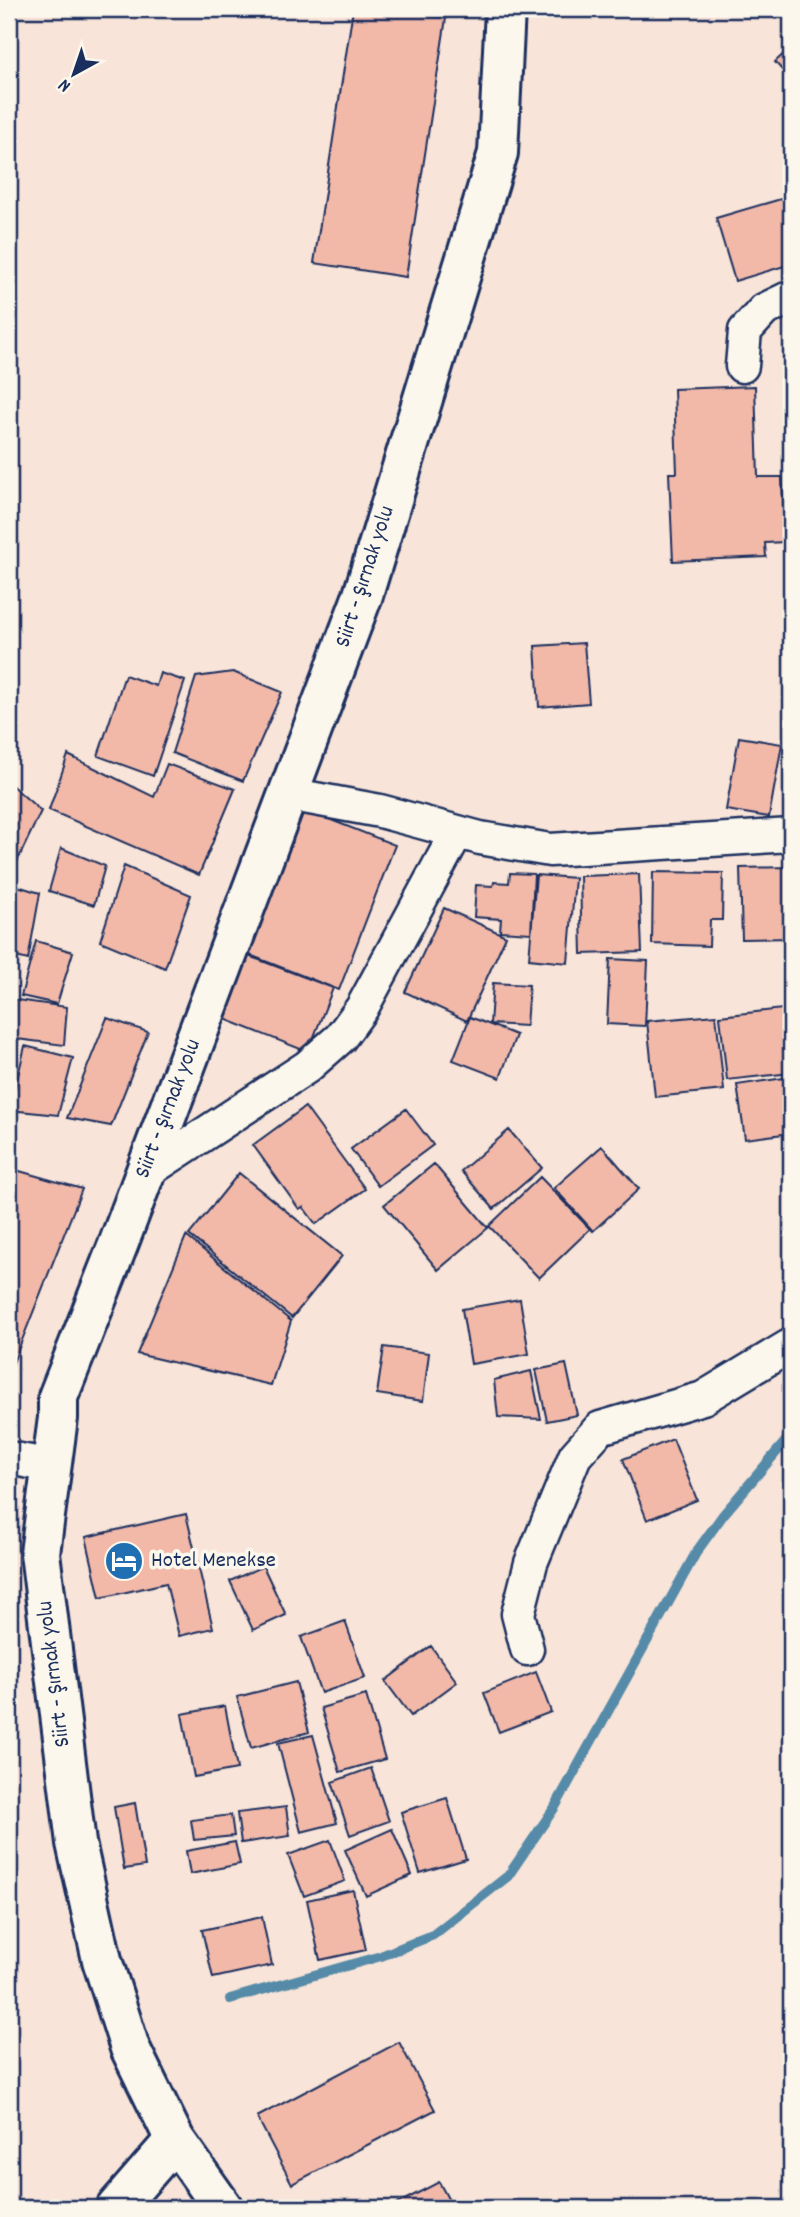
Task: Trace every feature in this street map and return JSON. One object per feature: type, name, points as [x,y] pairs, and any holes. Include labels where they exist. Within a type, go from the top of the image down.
[{"type":"street","name":"Siirt - Şırnak yolu","points":[[223,2208],[175,2140],[130,2048],[102,1960],[76,1843],[40,1553],[58,1418],[58,1396],[363,596],[498,153],[505,9]]},
{"type":"street","points":[[742,366],[745,331],[764,310],[791,296]]},
{"type":"street","points":[[288,794],[380,811],[480,838],[550,850],[791,835]]},
{"type":"street","points":[[145,1173],[307,1067],[340,1038],[362,1008],[457,832]]},
{"type":"street","points":[[527,1649],[517,1614],[531,1563],[575,1456],[600,1428],[703,1398],[791,1345]]},
{"type":"street","points":[[9,1458],[51,1466]]},
{"type":"street","points":[[116,2208],[175,2140]]},
{"type":"building","points":[[353,9],[388,9],[446,18],[406,277],[314,263]]},
{"type":"building","points":[[791,47],[791,80],[775,62]]},
{"type":"building","points":[[791,196],[791,264],[735,281],[716,218]]},
{"type":"building","points":[[755,386],[758,477],[782,477],[785,542],[765,543],[766,557],[673,561],[669,473],[677,473],[674,389]]},
{"type":"building","points":[[584,643],[589,703],[539,707],[535,646]]},
{"type":"building","points":[[233,672],[282,692],[243,781],[172,753],[196,677]]},
{"type":"building","points":[[160,673],[185,681],[153,776],[98,756],[125,675],[156,686]]},
{"type":"building","points":[[739,737],[782,744],[769,817],[726,810]]},
{"type":"building","points":[[68,755],[154,797],[167,764],[235,789],[199,875],[49,810]]},
{"type":"building","points":[[9,783],[41,811],[16,864],[9,858]]},
{"type":"building","points":[[303,809],[395,845],[339,990],[247,954]]},
{"type":"building","points":[[61,848],[105,866],[94,905],[49,891]]},
{"type":"building","points":[[124,866],[191,895],[165,968],[100,941]]},
{"type":"building","points":[[791,867],[791,938],[742,939],[740,868]]},
{"type":"building","points":[[653,872],[723,873],[722,920],[710,920],[709,946],[652,944]]},
{"type":"building","points":[[510,873],[534,874],[531,933],[500,931],[501,919],[474,917],[476,885],[509,883]]},
{"type":"building","points":[[639,874],[642,952],[582,954],[580,876]]},
{"type":"building","points":[[536,875],[575,878],[568,963],[529,959]]},
{"type":"building","points":[[11,884],[40,893],[28,960],[9,955]]},
{"type":"building","points":[[444,908],[506,936],[467,1021],[405,992]]},
{"type":"building","points":[[36,941],[73,952],[57,1004],[21,996]]},
{"type":"building","points":[[246,955],[333,988],[308,1052],[222,1018]]},
{"type":"building","points":[[610,959],[648,961],[645,1026],[607,1024]]},
{"type":"building","points":[[493,983],[529,985],[526,1026],[490,1024]]},
{"type":"building","points":[[10,999],[67,1007],[64,1045],[9,1038]]},
{"type":"building","points":[[791,1008],[791,1073],[727,1080],[720,1016]]},
{"type":"building","points":[[716,1015],[724,1090],[655,1097],[647,1021]]},
{"type":"building","points":[[470,1017],[516,1035],[500,1078],[453,1060]]},
{"type":"building","points":[[107,1018],[148,1032],[111,1126],[67,1118]]},
{"type":"building","points":[[25,1046],[73,1058],[58,1115],[10,1110]]},
{"type":"building","points":[[791,1077],[791,1133],[745,1139],[737,1085]]},
{"type":"building","points":[[305,1107],[365,1189],[316,1224],[303,1207],[299,1209],[253,1145]]},
{"type":"building","points":[[406,1109],[433,1145],[378,1186],[351,1149]]},
{"type":"building","points":[[509,1130],[542,1168],[494,1209],[461,1171]]},
{"type":"building","points":[[602,1146],[639,1189],[593,1231],[554,1188]]},
{"type":"building","points":[[434,1164],[488,1228],[438,1270],[384,1205]]},
{"type":"building","points":[[9,1168],[82,1189],[9,1373]]},
{"type":"building","points":[[239,1173],[342,1256],[292,1318],[189,1235]]},
{"type":"building","points":[[540,1177],[590,1229],[539,1278],[489,1226]]},
{"type":"building","points":[[186,1236],[291,1321],[271,1385],[137,1354]]},
{"type":"building","points":[[520,1299],[529,1354],[471,1364],[462,1309]]},
{"type":"building","points":[[384,1347],[429,1353],[423,1401],[377,1394]]},
{"type":"building","points":[[566,1364],[577,1415],[547,1421],[536,1370]]},
{"type":"building","points":[[531,1371],[541,1419],[498,1417],[494,1380]]},
{"type":"building","points":[[673,1439],[697,1500],[647,1520],[623,1459]]},
{"type":"building","points":[[186,1514],[213,1628],[179,1636],[166,1583],[100,1598],[86,1537]]},
{"type":"building","points":[[263,1566],[286,1615],[253,1630],[230,1581]]},
{"type":"building","points":[[345,1621],[365,1678],[321,1693],[301,1637]]},
{"type":"building","points":[[431,1646],[457,1682],[411,1716],[385,1681]]},
{"type":"building","points":[[536,1672],[551,1712],[499,1732],[484,1693]]},
{"type":"building","points":[[296,1682],[309,1732],[251,1748],[237,1697]]},
{"type":"building","points":[[366,1695],[385,1759],[340,1772],[321,1708]]},
{"type":"building","points":[[225,1706],[237,1769],[194,1777],[182,1714]]},
{"type":"building","points":[[313,1735],[337,1823],[301,1832],[278,1743]]},
{"type":"building","points":[[371,1768],[389,1821],[350,1835],[332,1782]]},
{"type":"building","points":[[447,1798],[466,1859],[420,1873],[401,1812]]},
{"type":"building","points":[[135,1803],[145,1866],[124,1869],[114,1807]]},
{"type":"building","points":[[286,1807],[290,1836],[241,1843],[237,1813]]},
{"type":"building","points":[[231,1815],[234,1836],[194,1840],[191,1820]]},
{"type":"building","points":[[392,1829],[412,1875],[366,1896],[345,1850]]},
{"type":"building","points":[[330,1840],[345,1881],[304,1896],[288,1855]]},
{"type":"building","points":[[235,1842],[240,1864],[190,1874],[186,1851]]},
{"type":"building","points":[[353,1890],[366,1950],[320,1960],[307,1900]]},
{"type":"building","points":[[262,1917],[272,1965],[213,1978],[202,1930]]},
{"type":"building","points":[[399,2042],[435,2110],[292,2184],[257,2117]]},
{"type":"building","points":[[439,2182],[453,2208],[389,2208]]},
{"type":"waterway","points":[[230,1999],[381,1956],[433,1935],[508,1876],[555,1807],[697,1551],[723,1515],[791,1435]]},
{"type":"place","name":"Hotel Menekse","points":[[124,1561]]}]
